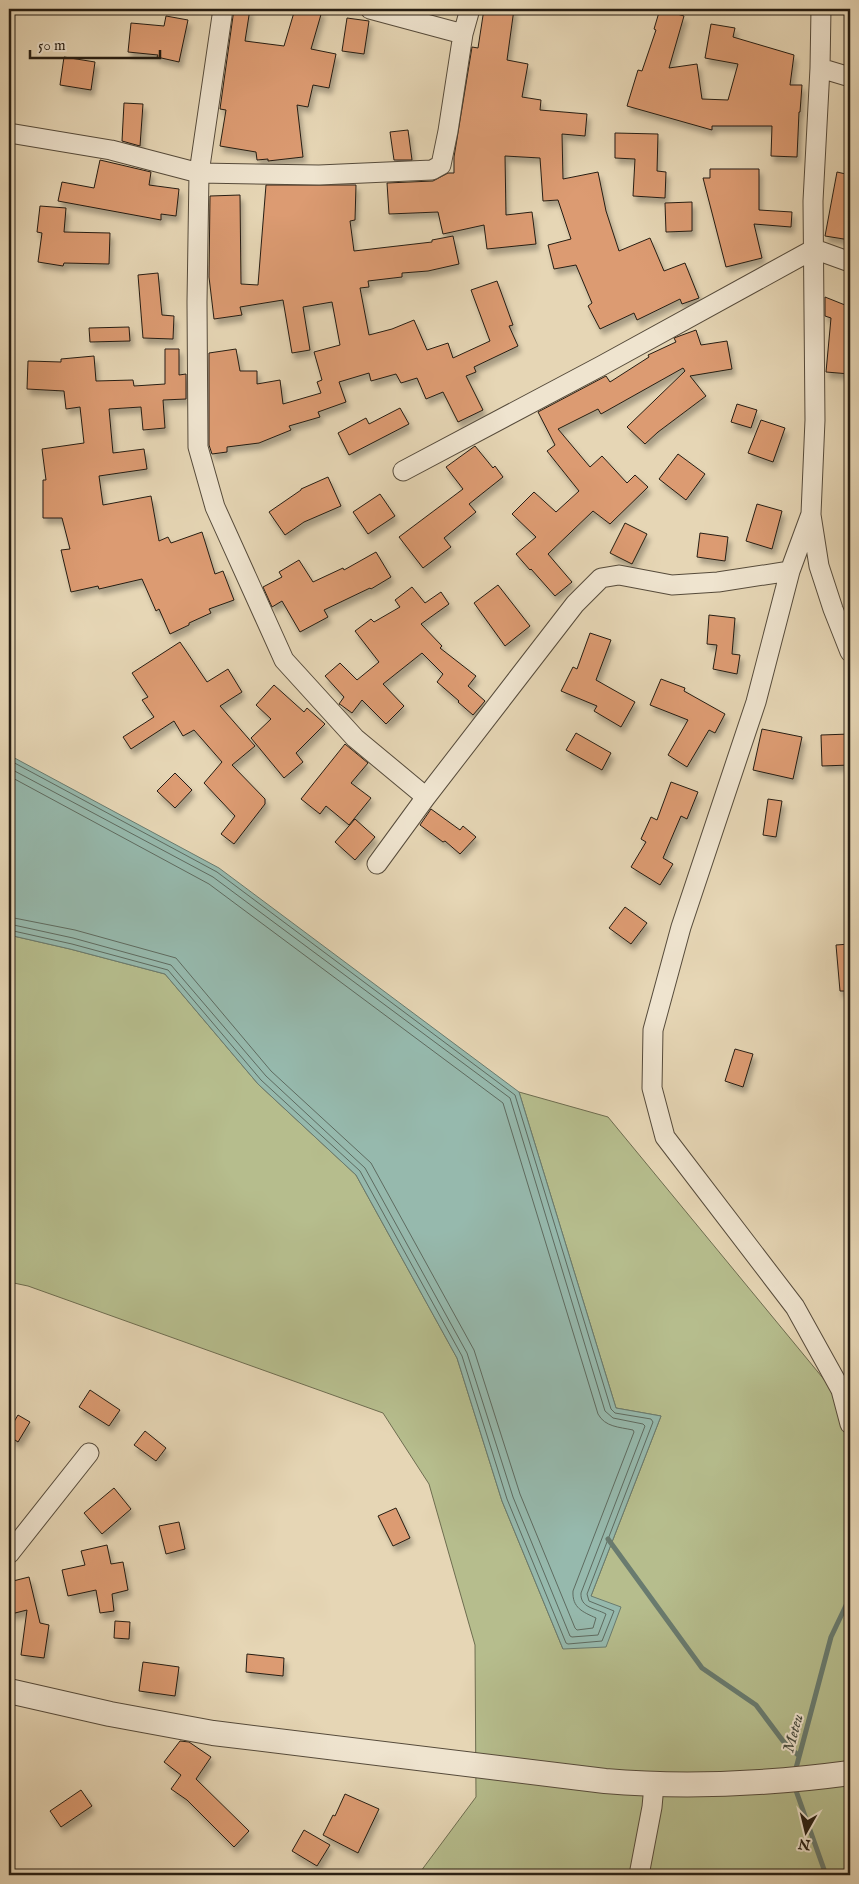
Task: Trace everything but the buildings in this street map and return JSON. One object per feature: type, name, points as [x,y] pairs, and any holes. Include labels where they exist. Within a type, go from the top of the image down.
[{"type":"street","points":[[223,9],[199,173],[197,302],[198,447],[215,508],[284,660],[356,738],[426,797]]},
{"type":"street","points":[[370,9],[462,34]]},
{"type":"street","points":[[9,133],[111,150],[199,173],[319,175],[432,170],[441,165],[462,34],[470,9]]},
{"type":"street","points":[[821,9],[813,202],[815,420],[811,514],[819,566],[850,652]]},
{"type":"street","points":[[820,68],[850,76]]},
{"type":"street","points":[[403,470],[601,366],[814,249],[850,262]]},
{"type":"street","points":[[811,514],[790,571],[756,702],[673,955],[653,1030],[652,1088],[665,1137],[795,1307],[841,1390],[850,1424]]},
{"type":"street","points":[[377,864],[426,797],[575,604],[601,578],[619,575],[672,584],[718,582],[790,571]]},
{"type":"street","points":[[9,1554],[89,1453]]},
{"type":"street","points":[[9,1690],[110,1714],[213,1733],[605,1781],[654,1785],[792,1781],[850,1773]]},
{"type":"street","points":[[638,1875],[652,1807],[654,1785]]},
{"type":"green space","points":[[9,935],[165,974],[258,1084],[356,1175],[457,1358],[502,1501],[563,1649],[591,1596],[661,1416],[616,1408],[519,1092],[608,1117],[850,1411],[850,1875],[418,1875],[476,1797],[475,1645],[429,1484],[383,1413],[28,1286],[9,1282]]},
{"type":"water","points":[[9,755],[219,868],[519,1092],[616,1408],[661,1416],[591,1596],[621,1607],[606,1647],[563,1649],[502,1501],[457,1358],[356,1175],[258,1084],[165,974],[9,935]]},
{"type":"waterway","points":[[608,1539],[702,1668],[756,1705],[783,1741],[799,1756]]},
{"type":"waterway","name":"Meteu","points":[[795,1772],[831,1637],[850,1597]]},
{"type":"waterway","name":"Meteu","points":[[794,1785],[826,1875]]}]
